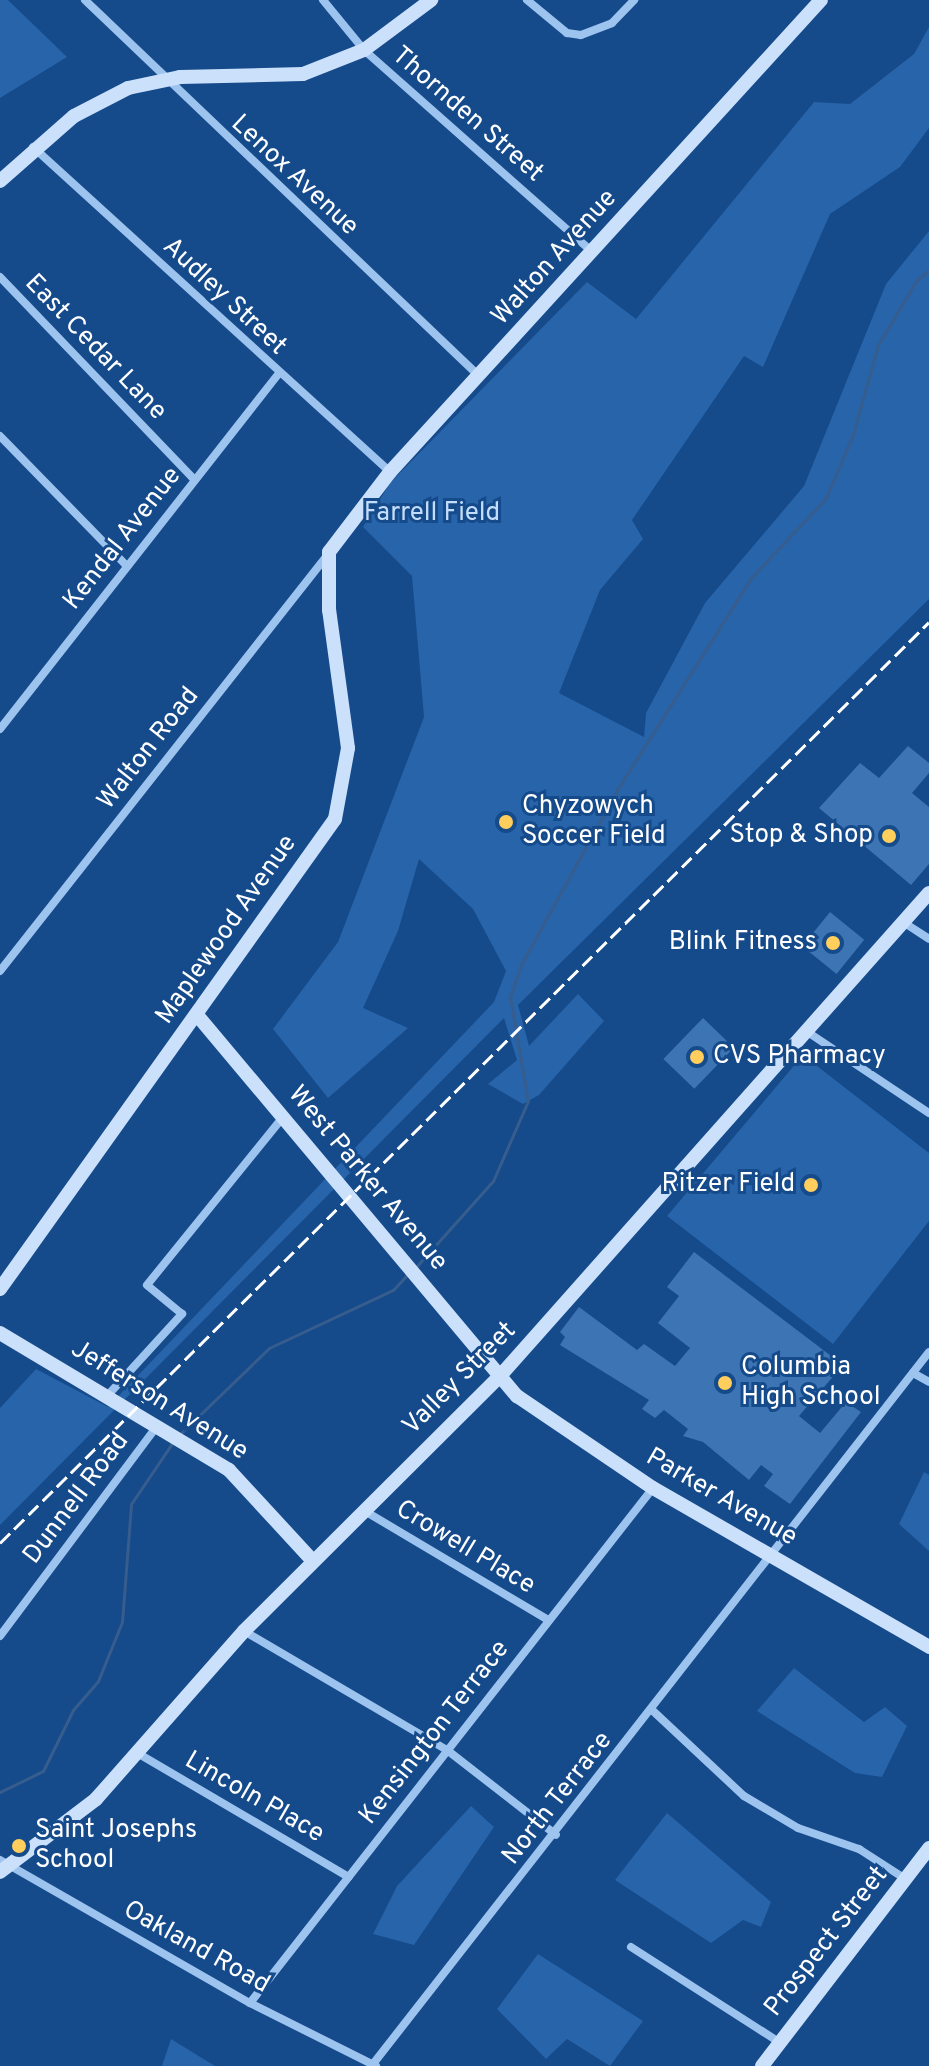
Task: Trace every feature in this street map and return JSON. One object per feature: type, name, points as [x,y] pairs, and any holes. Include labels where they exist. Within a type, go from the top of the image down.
[{"type":"street","name":"Lenox Avenue","points":[[85,0],[161,78],[480,377]]},
{"type":"street","name":"Thornden Street","points":[[323,0],[364,50],[592,252]]},
{"type":"street","points":[[0,181],[33,147],[88,107],[161,78],[296,76],[364,50],[431,0]]},
{"type":"street","points":[[527,0],[567,33],[581,35],[612,23],[634,0]]},
{"type":"street","name":"Walton Avenue","points":[[329,552],[390,472],[480,377],[821,0]]},
{"type":"street","name":"Audley Street","points":[[33,147],[278,375],[390,472]]},
{"type":"street","name":"East Cedar Lane","points":[[0,277],[195,480]]},
{"type":"street","name":"Kendal Avenue","points":[[0,729],[278,375]]},
{"type":"street","points":[[0,436],[127,566]]},
{"type":"street","name":"Walton Road","points":[[0,971],[329,552]]},
{"type":"street","name":"Maplewood Avenue","points":[[0,1289],[335,819],[344,794],[348,748],[329,610],[329,552]]},
{"type":"street","name":"Valley Street","points":[[3,1865],[96,1799],[139,1754],[244,1631],[362,1510],[500,1376],[929,893]]},
{"type":"street","points":[[903,922],[929,939]]},
{"type":"street","name":"West Parker Avenue","points":[[197,1015],[408,1262],[500,1376]]},
{"type":"street","points":[[806,1031],[929,1113]]},
{"type":"street","name":"Dunnell Road","points":[[108,1395],[182,1314],[147,1285],[283,1117]]},
{"type":"street","name":"Jefferson Avenue","points":[[0,1333],[108,1395],[237,1476],[312,1560]]},
{"type":"street","name":"North Terrace","points":[[375,2065],[929,1352]]},
{"type":"street","points":[[913,1373],[929,1382]]},
{"type":"street","name":"Parker Avenue","points":[[500,1376],[536,1411],[653,1488],[929,1647]]},
{"type":"street","name":"Dunnell Road","points":[[0,1636],[157,1425]]},
{"type":"street","name":"Kensington Terrace","points":[[250,2003],[653,1488]]},
{"type":"street","name":"Crowell Place","points":[[362,1510],[548,1620]]},
{"type":"street","points":[[244,1631],[447,1750],[556,1835]]},
{"type":"street","points":[[652,1710],[744,1796],[798,1828],[859,1849],[907,1880]]},
{"type":"street","name":"Lincoln Place","points":[[139,1754],[349,1877]]},
{"type":"street","name":"Prospect Street","points":[[762,2066],[929,1848]]},
{"type":"street","name":"Oakland Road","points":[[3,1865],[250,2003],[375,2065]]},
{"type":"street","points":[[631,1947],[779,2042]]},
{"type":"green space","points":[[0,0],[8,0],[67,57],[0,98]]},
{"type":"green space","name":"Farrell Field","points":[[929,27],[929,128],[900,167],[830,214],[763,367],[744,356],[632,520],[643,539],[600,590],[559,693],[644,737],[646,713],[705,603],[804,486],[886,284],[929,231],[929,599],[518,1005],[529,1046],[578,994],[604,1021],[539,1095],[523,1104],[488,1084],[517,1060],[504,1018],[0,1525],[0,1408],[36,1369],[108,1407],[494,1002],[506,971],[473,909],[419,859],[398,931],[363,1008],[408,1028],[328,1098],[273,1029],[338,942],[424,717],[412,576],[363,527],[390,483],[587,282],[636,319],[814,102],[850,104],[914,54]]},
{"type":"green space","name":"Ritzer Field","points":[[803,1055],[929,1153],[929,1221],[833,1344],[667,1216]]},
{"type":"green space","points":[[924,1472],[929,1475],[929,1551],[899,1524]]},
{"type":"green space","points":[[794,1668],[864,1722],[885,1707],[907,1726],[882,1777],[855,1773],[757,1711]]},
{"type":"green space","points":[[471,1806],[494,1827],[414,1945],[373,1934],[397,1886]]},
{"type":"green space","points":[[667,1813],[771,1902],[761,1927],[743,1920],[711,1943],[615,1880]]},
{"type":"green space","points":[[538,1954],[643,2021],[610,2066],[567,2039],[546,2059],[497,2009]]},
{"type":"green space","points":[[171,2039],[215,2066],[162,2066]]},
{"type":"building","name":"Stop & Shop","points":[[908,746],[929,763],[929,773],[912,793],[929,807],[929,864],[911,885],[819,808],[860,763],[879,778]]},
{"type":"building","name":"Blink Fitness","points":[[830,912],[864,940],[837,974],[802,946]]},
{"type":"building","name":"CVS Pharmacy","points":[[703,1018],[734,1048],[694,1089],[663,1059]]},
{"type":"building","name":"Columbia High School","points":[[694,1252],[843,1365],[799,1416],[820,1433],[846,1402],[861,1412],[790,1504],[764,1486],[773,1474],[761,1465],[749,1480],[703,1442],[683,1436],[688,1429],[664,1410],[655,1418],[642,1409],[649,1400],[560,1345],[565,1337],[560,1332],[579,1307],[637,1350],[644,1344],[675,1366],[690,1348],[658,1323],[679,1296],[667,1287]]},
{"type":"waterway","points":[[416,1267],[493,1181],[528,1101],[510,997],[522,963],[617,790],[751,578],[826,498],[853,434],[878,345],[916,281],[929,270]]},
{"type":"waterway","points":[[181,1433],[269,1348],[393,1290],[407,1275]]},
{"type":"waterway","points":[[0,1792],[43,1771],[73,1710],[98,1681],[122,1622],[131,1504],[173,1442]]},
{"type":"railway","points":[[0,1543],[929,622]]},
{"type":"place","name":"Chyzowych Soccer Field","points":[[506,822]]},
{"type":"place","name":"Stop & Shop","points":[[889,836]]},
{"type":"place","name":"Blink Fitness","points":[[833,943]]},
{"type":"place","name":"CVS Pharmacy","points":[[697,1057]]},
{"type":"place","name":"Ritzer Field","points":[[811,1185]]},
{"type":"place","name":"Columbia High School","points":[[725,1383]]},
{"type":"place","name":"Saint Josephs School","points":[[19,1846]]}]
